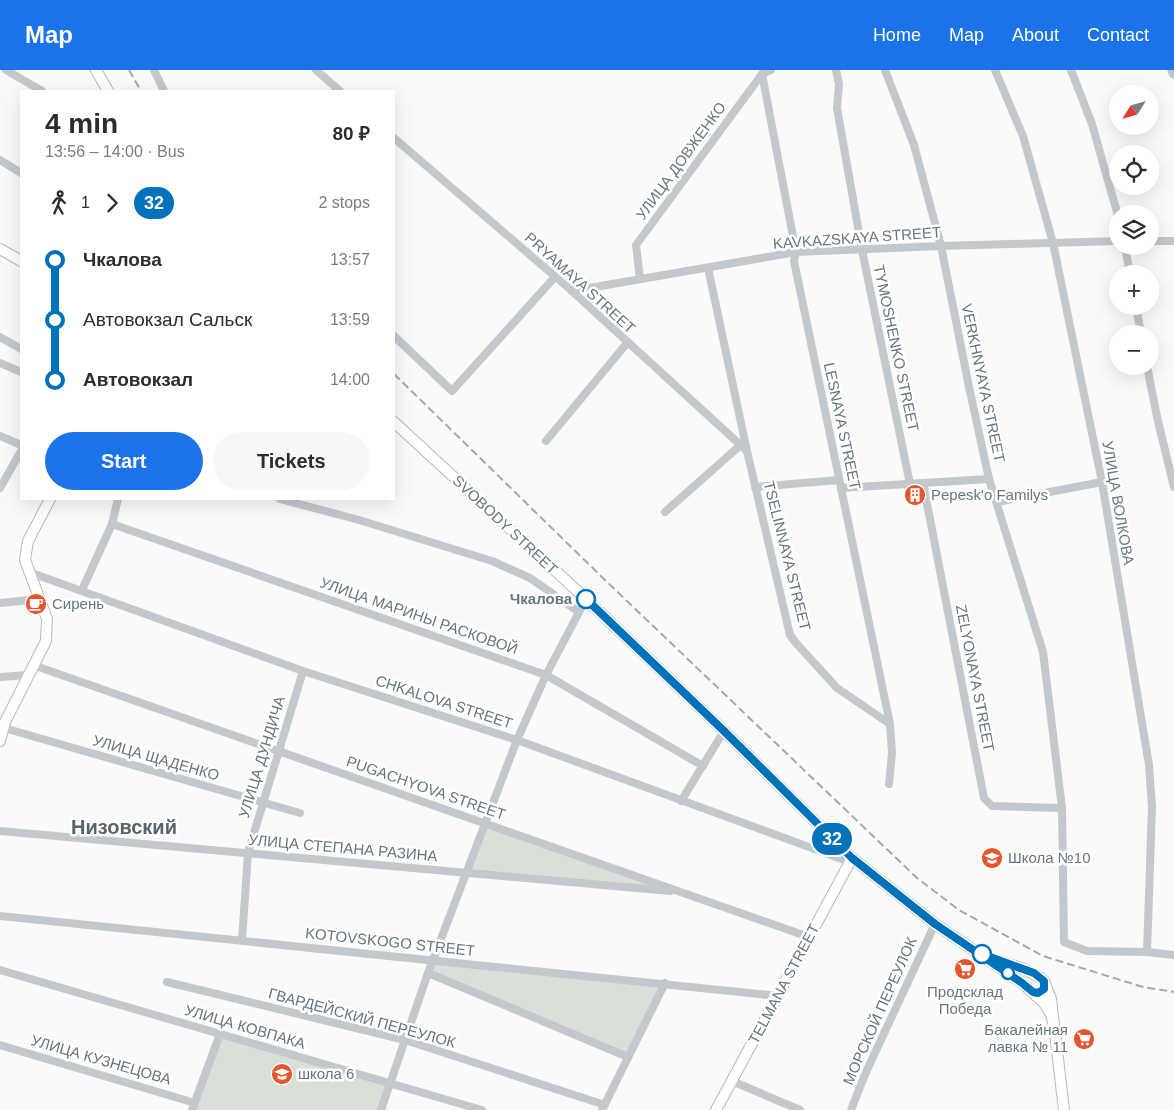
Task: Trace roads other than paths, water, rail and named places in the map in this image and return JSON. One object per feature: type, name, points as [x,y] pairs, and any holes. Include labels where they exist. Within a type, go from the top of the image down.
[{"type":"main road","points":[[96,70],[107,90]]},
{"type":"main road","points":[[0,249],[20,260]]},
{"type":"main road","name":"SVOBODY STREET","points":[[395,423],[586,599],[724,731],[851,860],[935,924],[972,949]]},
{"type":"main road","points":[[0,740],[3,724],[46,641],[47,620],[25,560],[28,542],[49,500]]},
{"type":"main road","name":"TELMANA STREET","points":[[716,1110],[851,860]]},
{"type":"main road","points":[[972,949],[990,958],[1024,969],[1043,979],[1051,999],[1064,1110]]},
{"type":"main road","points":[[972,949],[1033,992]]},
{"type":"main road","points":[[1043,979],[1035,977],[1029,982],[1029,988],[1048,1009],[1054,1026]]},
{"type":"street","points":[[6,70],[40,90]]},
{"type":"street","points":[[154,70],[164,90]]},
{"type":"street","points":[[316,70],[339,90]]},
{"type":"street","name":"УЛИЦА ДОВЖЕНКО","points":[[640,279],[636,245],[762,74],[771,70]]},
{"type":"street","name":"TYMOSHENKO STREET","points":[[836,70],[839,84],[837,108],[862,250],[910,484]]},
{"type":"street","name":"VERKHNYAYA STREET","points":[[885,70],[914,145],[941,246],[969,387],[990,479],[1043,652],[1062,808],[1064,942],[1087,951],[1147,952]]},
{"type":"street","name":"УЛИЦА ВОЛКОВА","points":[[995,70],[1023,136],[1053,243],[1102,482],[1149,765],[1152,807],[1147,952]]},
{"type":"street","points":[[1071,70],[1092,124],[1115,205]]},
{"type":"street","name":"LESNAYA STREET","points":[[762,74],[796,252],[794,261],[890,724],[892,753],[889,784]]},
{"type":"street","name":"PRYAMAYA STREET","points":[[395,139],[554,278],[572,291],[627,343],[744,446]]},
{"type":"street","points":[[0,160],[20,172]]},
{"type":"street","name":"KAVKAZSKAYA STREET","points":[[572,291],[796,252],[1109,241]]},
{"type":"street","points":[[1159,241],[1174,241]]},
{"type":"street","name":"TSELINNAYA STREET","points":[[708,268],[744,446],[790,635],[837,688],[890,724]]},
{"type":"street","points":[[395,337],[452,391],[554,278]]},
{"type":"street","points":[[0,337],[20,348]]},
{"type":"street","points":[[546,441],[627,343]]},
{"type":"street","points":[[0,363],[20,372]]},
{"type":"street","points":[[1149,375],[1174,487]]},
{"type":"street","points":[[0,436],[20,445]]},
{"type":"street","points":[[666,512],[744,446]]},
{"type":"street","points":[[0,488],[20,453]]},
{"type":"street","points":[[755,487],[910,484],[990,479]]},
{"type":"street","points":[[997,502],[1102,482]]},
{"type":"street","name":"ZELYONAYA STREET","points":[[922,483],[984,798],[992,806],[1062,808]]},
{"type":"street","points":[[82,590],[112,524],[118,500]]},
{"type":"street","points":[[284,500],[359,520],[492,561],[530,578],[579,612]]},
{"type":"street","name":"УЛИЦА МАРИНЫ РАСКОВОЙ","points":[[112,524],[546,675],[703,766]]},
{"type":"street","name":"CHKALOVA STREET","points":[[29,572],[302,671],[517,740],[851,860]]},
{"type":"street","points":[[0,602],[40,599]]},
{"type":"street","points":[[381,1110],[428,973],[517,740],[546,675],[586,599]]},
{"type":"street","name":"PUGACHYOVA STREET","points":[[34,665],[809,937]]},
{"type":"street","name":"УЛИЦА ДУНДИЧА","points":[[242,940],[248,853],[302,671]]},
{"type":"street","points":[[0,677],[28,675]]},
{"type":"street","name":"УЛИЦА ЩАДЕНКО","points":[[3,724],[300,813]]},
{"type":"street","points":[[681,800],[724,731]]},
{"type":"street","name":"УЛИЦА СТЕПАНА РАЗИНА","points":[[0,831],[683,892]]},
{"type":"street","name":"KOTOVSKOGO STREET","points":[[0,916],[778,996]]},
{"type":"street","name":"МОРСКОЙ ПЕРЕУЛОК","points":[[851,1110],[866,1072],[935,924]]},
{"type":"street","points":[[1147,952],[1174,955]]},
{"type":"street","name":"УЛИЦА КОВПАКА","points":[[0,970],[482,1110]]},
{"type":"street","name":"KOTOVSKOGO STREET","points":[[428,973],[628,1057]]},
{"type":"street","name":"ГВАРДЕЙСКИЙ ПЕРЕУЛОК","points":[[168,982],[405,1040],[604,1107]]},
{"type":"street","points":[[604,1107],[664,983]]},
{"type":"street","points":[[194,1106],[220,1034]]},
{"type":"street","name":"УЛИЦА КУЗНЕЦОВА","points":[[0,1045],[194,1106]]},
{"type":"street","points":[[732,1080],[800,1110]]},
{"type":"railway","points":[[129,70],[140,90]]},
{"type":"railway","points":[[395,375],[606,581],[917,878],[959,910],[1043,956],[1143,987],[1174,992]]},
{"type":"place","name":"Pepesk'o Familys","points":[[915,495]]},
{"type":"place","name":"Чкалова","points":[[586,599]]},
{"type":"place","name":"Сирень","points":[[36,604]]},
{"type":"place","name":"Школа №10","points":[[992,858]]},
{"type":"place","name":"Продсклад Победа","points":[[965,969]]},
{"type":"place","name":"Бакалейная лавка № 11","points":[[1084,1039]]},
{"type":"place","name":"школа 6","points":[[282,1074]]},
{"type":"district","name":"Низовский","points":[[124,827]]}]
